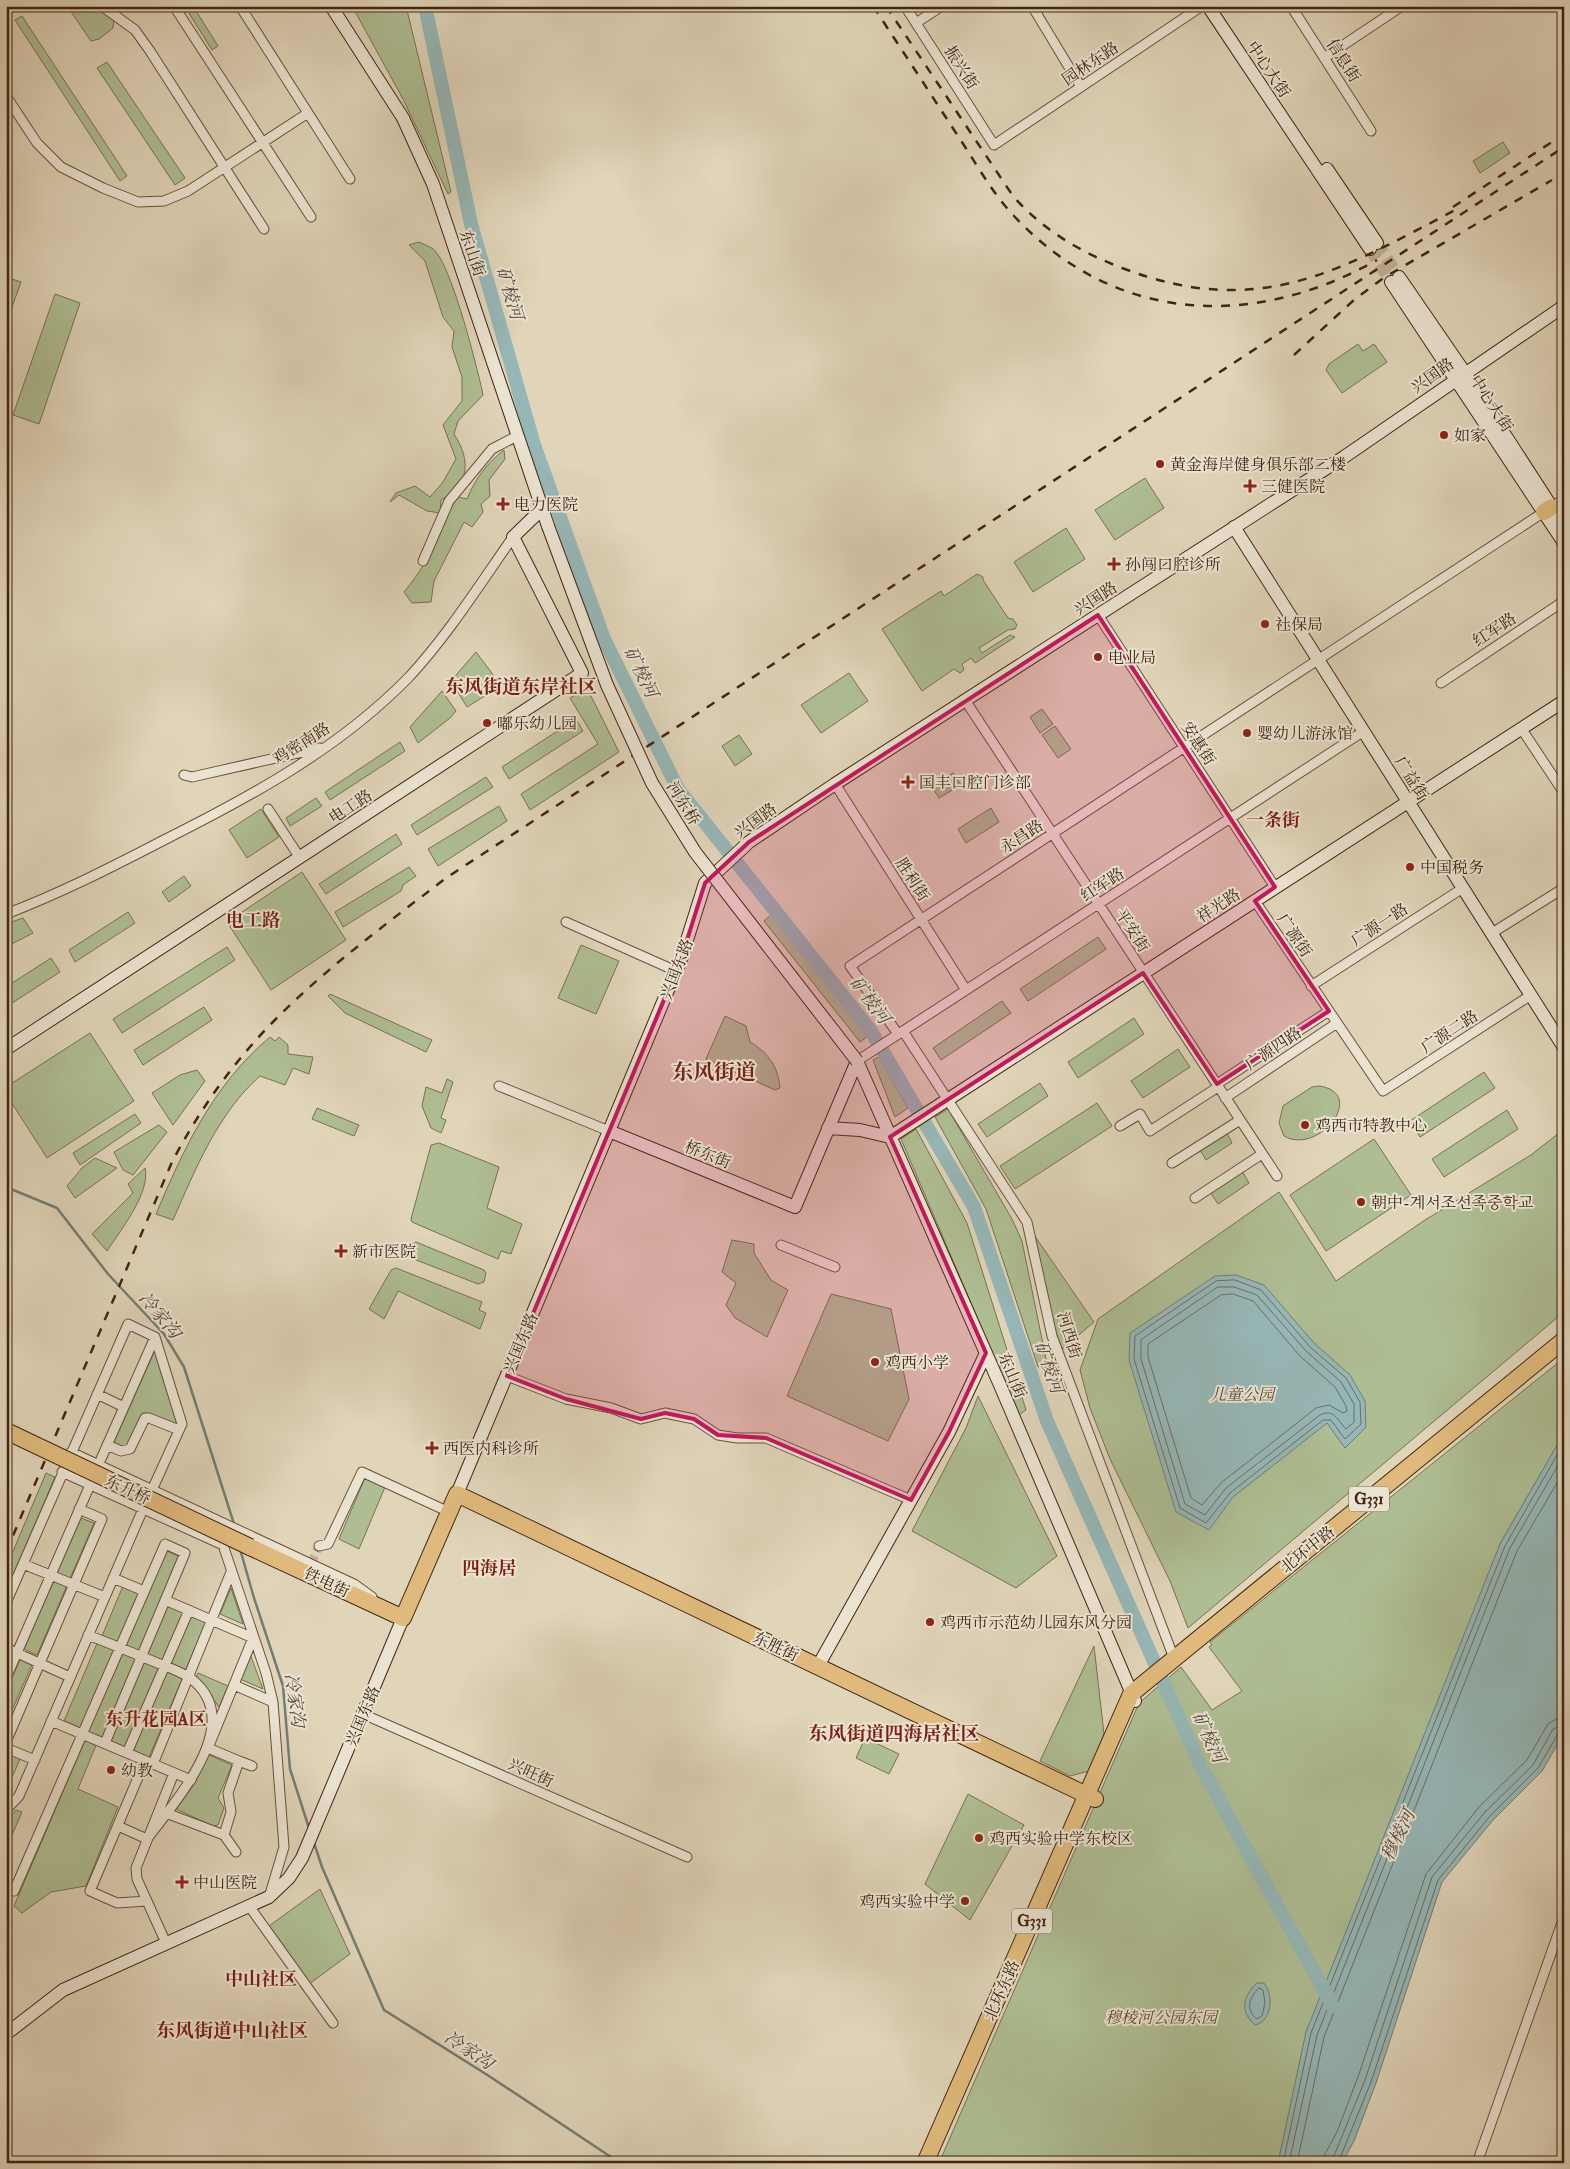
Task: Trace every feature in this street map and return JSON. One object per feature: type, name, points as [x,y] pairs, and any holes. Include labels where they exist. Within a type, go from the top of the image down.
[{"type":"highway","name":"北环中路","points":[[1139,1693],[1564,1340]]},
{"type":"highway","name":"北环中路","points":[[1176,1662],[1564,1349]]},
{"type":"highway","name":"东升桥","points":[[6,1431],[250,1547]]},
{"type":"highway","name":"兴国东路","points":[[403,1618],[457,1494]]},
{"type":"highway","name":"东胜街","points":[[457,1494],[1091,1796]]},
{"type":"highway","name":"铁电街","points":[[250,1547],[403,1618]]},
{"type":"highway","name":"北环东路","points":[[925,2163],[1139,1693]]},
{"type":"highway","name":"北环东路","points":[[936,2163],[1091,1796]]},
{"type":"main road","name":"东山街","points":[[331,6],[404,118],[433,184],[548,526]]},
{"type":"main road","name":"中心大街","points":[[1208,6],[1374,246],[1216,6]]},
{"type":"main road","name":"中心大街","points":[[1395,279],[1461,375],[1548,509],[1564,543]]},
{"type":"main road","name":"兴国路","points":[[720,869],[749,842],[835,784],[1344,457],[1564,306]]},
{"type":"main road","name":"鸡密南路","points":[[513,537],[542,509]]},
{"type":"main road","name":"中心大街","points":[[1548,509],[1564,526]]},
{"type":"main road","name":"河东桥","points":[[548,526],[607,685],[652,783],[695,852],[859,1059]]},
{"type":"main road","name":"广益街","points":[[1234,527],[1563,1046]]},
{"type":"main road","name":"电工路","points":[[6,1049],[582,673],[513,537]]},
{"type":"main road","name":"祥光路","points":[[890,1137],[1564,701]]},
{"type":"main road","name":"兴国东路","points":[[457,1494],[676,971],[704,886],[720,869]]},
{"type":"main road","name":"东山街","points":[[859,1059],[890,1137],[1139,1693]]},
{"type":"main road","points":[[859,1059],[828,1128],[860,1130],[890,1137]]},
{"type":"main road","name":"桥东街","points":[[609,1131],[795,1206],[828,1128]]},
{"type":"main road","points":[[818,1666],[949,1432],[986,1353]]},
{"type":"main road","name":"兴国东路","points":[[269,1897],[289,1878],[302,1858],[403,1618]]},
{"type":"main road","points":[[6,2034],[63,1990],[269,1897]]},
{"type":"street","points":[[102,6],[135,30],[264,229]]},
{"type":"street","points":[[174,6],[311,217]]},
{"type":"street","points":[[240,6],[350,180]]},
{"type":"street","name":"振兴街","points":[[905,6],[994,145]]},
{"type":"street","points":[[916,23],[942,6]]},
{"type":"street","points":[[1032,6],[1081,87]]},
{"type":"street","name":"园林东路","points":[[994,145],[1202,6]]},
{"type":"street","name":"信息街","points":[[1291,6],[1371,131]]},
{"type":"street","points":[[1324,58],[1402,6]]},
{"type":"street","points":[[6,96],[41,149],[62,167],[103,188],[138,202],[164,201],[188,191],[308,113]]},
{"type":"street","points":[[423,561],[449,501],[492,449],[517,436]]},
{"type":"street","name":"永昌路","points":[[901,1032],[850,966],[1548,509]]},
{"type":"street","name":"鸡密南路","points":[[6,914],[64,891],[224,810],[330,746],[356,727],[409,676],[455,618],[513,537]]},
{"type":"street","name":"红军路","points":[[1441,683],[1564,601]]},
{"type":"street","name":"安惠街","points":[[1098,615],[1276,887]]},
{"type":"street","name":"平安街","points":[[965,700],[1277,1176]]},
{"type":"street","points":[[1521,728],[1564,793]]},
{"type":"street","name":"红军路","points":[[859,1059],[1364,731]]},
{"type":"street","points":[[184,775],[192,777],[330,746]]},
{"type":"street","name":"胜利街","points":[[835,784],[966,990]]},
{"type":"street","points":[[268,809],[300,858]]},
{"type":"street","name":"广源一路","points":[[1311,986],[1463,888]]},
{"type":"street","points":[[1492,933],[1564,888]]},
{"type":"street","name":"广源街","points":[[1255,901],[1383,1092]]},
{"type":"street","points":[[566,922],[676,971]]},
{"type":"street","name":"广源二路","points":[[1383,1092],[1531,995]]},
{"type":"street","name":"广源四路","points":[[1120,1126],[1140,1114],[1150,1131],[1329,1011]]},
{"type":"street","name":"广源四路","points":[[1226,1098],[1336,1023]]},
{"type":"street","name":"河西街","points":[[901,1032],[948,1099],[1027,1222],[1052,1336],[1176,1662]]},
{"type":"street","points":[[499,1086],[609,1131]]},
{"type":"street","points":[[1172,1164],[1240,1120]]},
{"type":"street","points":[[1195,1198],[1262,1154]]},
{"type":"street","points":[[780,1245],[835,1267]]},
{"type":"street","points":[[6,1603],[128,1324],[155,1338],[182,1424],[152,1490]]},
{"type":"street","points":[[101,1459],[155,1338]]},
{"type":"street","points":[[506,1376],[566,1399],[611,1408],[641,1419],[665,1413],[694,1419],[718,1435],[737,1438],[766,1438],[911,1500]]},
{"type":"street","points":[[97,1394],[124,1407]]},
{"type":"street","points":[[107,1445],[121,1451],[130,1449],[145,1418],[179,1430]]},
{"type":"street","points":[[71,1452],[354,1584],[403,1618]]},
{"type":"street","points":[[62,1472],[223,1546],[273,1702],[284,1847],[269,1897]]},
{"type":"street","points":[[319,1546],[328,1544],[362,1472],[449,1512]]},
{"type":"street","points":[[6,1678],[90,1484]]},
{"type":"street","points":[[180,1527],[189,1508]]},
{"type":"street","points":[[6,1742],[102,1519],[80,1509]]},
{"type":"street","points":[[6,1810],[19,1796],[143,1509]]},
{"type":"street","points":[[6,1888],[14,1891],[165,1544],[185,1553],[105,1743]]},
{"type":"street","points":[[23,1564],[105,1598]]},
{"type":"street","points":[[147,1901],[117,1903],[90,1891],[118,1826],[189,1677],[232,1572]]},
{"type":"street","points":[[113,1578],[144,1591]]},
{"type":"street","points":[[165,1600],[253,1638]]},
{"type":"street","points":[[127,1753],[188,1610]]},
{"type":"street","points":[[88,1635],[189,1677],[203,1690],[209,1701],[211,1726],[208,1748]]},
{"type":"street","points":[[147,1839],[191,1780],[208,1748],[253,1638]]},
{"type":"street","points":[[6,1648],[70,1677]]},
{"type":"street","points":[[234,1685],[273,1702]]},
{"type":"street","name":"兴旺街","points":[[363,1714],[687,1857]]},
{"type":"street","points":[[52,1720],[191,1780]]},
{"type":"street","points":[[6,1748],[34,1760]]},
{"type":"street","points":[[208,1748],[252,1766]]},
{"type":"street","points":[[224,1835],[231,1812],[228,1793],[239,1761]]},
{"type":"street","points":[[166,1943],[137,1879],[136,1868],[174,1773]]},
{"type":"street","points":[[166,1813],[224,1835],[236,1852]]},
{"type":"street","points":[[118,1826],[147,1839]]},
{"type":"street","points":[[250,1906],[333,2023]]},
{"type":"street","points":[[1478,2163],[1564,1917]]},
{"type":"highlighted area","points":[[1098,615],[1275,887],[1255,901],[1329,1011],[1217,1084],[1143,973],[890,1137],[986,1353],[949,1432],[911,1500],[766,1438],[718,1435],[694,1419],[665,1413],[641,1419],[566,1399],[507,1376],[681,959],[705,883],[749,842]]},
{"type":"green space","points":[[67,6],[93,6],[114,19],[113,28],[99,39],[91,41]]},
{"type":"green space","points":[[193,6],[218,46],[212,50],[187,10]]},
{"type":"green space","points":[[352,6],[406,6],[451,192],[448,194],[403,99]]},
{"type":"green space","points":[[22,16],[127,176],[120,181],[15,20]]},
{"type":"green space","points":[[107,62],[185,178],[175,185],[97,68]]},
{"type":"green space","points":[[1503,142],[1510,153],[1480,173],[1473,161]]},
{"type":"green space","points":[[419,242],[433,249],[440,258],[447,273],[462,315],[483,395],[458,421],[454,434],[463,453],[465,471],[458,487],[441,500],[440,513],[427,511],[399,495],[390,502],[396,493],[415,486],[430,497],[443,482],[456,459],[443,425],[462,401],[462,377],[452,347],[454,331],[443,317],[425,261],[409,245]]},
{"type":"green space","points":[[9,278],[21,282],[6,324],[6,286]]},
{"type":"green space","points":[[55,294],[80,303],[39,424],[13,415]]},
{"type":"green space","points":[[1358,344],[1363,351],[1374,344],[1387,362],[1342,393],[1326,370],[1329,364]]},
{"type":"green space","points":[[504,450],[505,459],[489,480],[490,496],[481,504],[483,512],[472,527],[464,522],[434,581],[431,602],[412,603],[404,592],[428,558],[458,497],[467,499],[482,472]]},
{"type":"green space","points":[[1145,478],[1164,508],[1115,540],[1095,510]]},
{"type":"green space","points":[[1066,528],[1085,559],[1033,592],[1014,562]]},
{"type":"green space","points":[[977,574],[983,577],[983,580],[1008,618],[1013,619],[1017,625],[1015,629],[1008,630],[979,648],[982,653],[1010,635],[1015,637],[975,663],[971,658],[962,664],[964,670],[960,673],[954,669],[922,691],[882,629],[941,591],[944,596]]},
{"type":"green space","points":[[476,652],[497,680],[496,689],[467,707],[451,681]]},
{"type":"green space","points":[[849,673],[868,701],[821,733],[801,705]]},
{"type":"green space","points":[[587,688],[619,752],[530,810],[521,794],[598,744],[570,698]]},
{"type":"green space","points":[[442,691],[456,711],[418,743],[410,727]]},
{"type":"green space","points":[[1042,709],[1053,724],[1040,733],[1030,717]]},
{"type":"green space","points":[[576,719],[583,731],[509,779],[502,767]]},
{"type":"green space","points":[[1055,726],[1071,749],[1058,758],[1042,735]]},
{"type":"green space","points":[[739,735],[752,754],[735,766],[722,746]]},
{"type":"green space","points":[[400,742],[405,751],[330,800],[325,792]]},
{"type":"green space","points":[[953,773],[961,785],[939,798],[932,787]]},
{"type":"green space","points":[[486,777],[493,787],[417,835],[411,825]]},
{"type":"green space","points":[[316,798],[322,806],[290,826],[286,818]]},
{"type":"green space","points":[[499,806],[507,821],[438,866],[428,849]]},
{"type":"green space","points":[[991,808],[999,822],[966,843],[958,829]]},
{"type":"green space","points":[[261,809],[279,837],[247,858],[229,830]]},
{"type":"green space","points":[[396,834],[402,844],[326,894],[319,884]]},
{"type":"green space","points":[[409,867],[416,876],[403,885],[401,891],[343,927],[335,912]]},
{"type":"green space","points":[[302,872],[346,940],[271,990],[227,922]]},
{"type":"green space","points":[[184,876],[191,886],[169,902],[162,892]]},
{"type":"green space","points":[[128,912],[135,923],[75,962],[69,950]]},
{"type":"green space","points":[[771,915],[868,1036],[860,1042],[764,921]]},
{"type":"green space","points":[[23,918],[33,933],[6,947],[6,924]]},
{"type":"green space","points":[[1098,937],[1106,949],[1028,1001],[1020,989]]},
{"type":"green space","points":[[581,945],[619,961],[596,1014],[558,998]]},
{"type":"green space","points":[[227,947],[235,960],[122,1033],[113,1019]]},
{"type":"green space","points":[[51,958],[60,972],[6,1007],[6,987]]},
{"type":"green space","points":[[330,994],[432,1040],[426,1052],[345,1013],[328,996]]},
{"type":"green space","points":[[1002,1001],[1011,1013],[941,1060],[933,1048]]},
{"type":"green space","points":[[204,1007],[212,1020],[143,1065],[134,1050]]},
{"type":"green space","points":[[725,1016],[746,1026],[750,1042],[767,1056],[775,1067],[780,1088],[775,1090],[706,1059]]},
{"type":"green space","points":[[1134,1018],[1144,1034],[1078,1078],[1068,1062]]},
{"type":"green space","points":[[90,1033],[134,1101],[47,1158],[6,1094],[6,1087]]},
{"type":"green space","points":[[270,1037],[275,1041],[279,1037],[288,1045],[288,1054],[313,1057],[309,1074],[293,1068],[285,1085],[260,1076],[232,1107],[209,1143],[173,1220],[156,1214],[189,1142],[216,1097],[250,1056]]},
{"type":"green space","points":[[1178,1049],[1190,1067],[1143,1098],[1131,1081]]},
{"type":"green space","points":[[879,1057],[908,1108],[895,1117],[873,1060]]},
{"type":"green space","points":[[197,1070],[205,1081],[173,1125],[152,1093],[180,1075]]},
{"type":"green space","points":[[1484,1072],[1495,1088],[1420,1137],[1410,1121]]},
{"type":"green space","points":[[447,1079],[453,1082],[441,1118],[446,1120],[441,1133],[431,1128],[422,1106],[426,1087],[442,1093]]},
{"type":"green space","points":[[1040,1083],[1048,1096],[987,1137],[978,1124]]},
{"type":"green space","points":[[1319,1086],[1333,1091],[1339,1100],[1339,1110],[1333,1121],[1323,1131],[1311,1138],[1298,1140],[1284,1136],[1279,1123],[1283,1106],[1312,1087]]},
{"type":"green space","points":[[1097,1103],[1112,1126],[1015,1189],[1000,1166]]},
{"type":"green space","points":[[317,1108],[359,1125],[354,1136],[312,1119]]},
{"type":"green space","points":[[948,1109],[1012,1219],[1022,1241],[1047,1364],[1038,1367],[986,1209],[935,1117]]},
{"type":"green space","points":[[1507,1110],[1518,1129],[1444,1177],[1432,1159]]},
{"type":"green space","points":[[135,1114],[141,1123],[80,1165],[73,1153]]},
{"type":"green space","points":[[159,1125],[167,1132],[133,1175],[123,1170],[114,1152]]},
{"type":"green space","points":[[916,1129],[967,1223],[1026,1410],[1019,1415],[901,1139]]},
{"type":"green space","name":"儿童公园","points":[[1564,1129],[1564,1312],[1188,1628],[1170,1581],[1110,1459],[1090,1408],[1080,1370],[1098,1319],[1279,1192],[1336,1281],[1425,1220],[1531,1155]]},
{"type":"green space","points":[[1227,1133],[1232,1143],[1206,1160],[1200,1150]]},
{"type":"green space","points":[[1374,1139],[1411,1195],[1326,1251],[1290,1195]]},
{"type":"green space","points":[[439,1143],[499,1167],[487,1208],[522,1224],[511,1254],[501,1251],[498,1259],[412,1222],[411,1219],[431,1145]]},
{"type":"green space","points":[[95,1158],[117,1168],[75,1198],[67,1186],[82,1168]]},
{"type":"green space","points":[[145,1168],[146,1178],[139,1200],[107,1251],[92,1234],[133,1193],[128,1184]]},
{"type":"green space","points":[[1242,1171],[1249,1183],[1218,1204],[1210,1192]]},
{"type":"green space","points":[[1032,1232],[1094,1322],[1060,1351],[1053,1334]]},
{"type":"green space","points":[[732,1240],[754,1244],[754,1253],[771,1280],[788,1290],[767,1337],[735,1318],[726,1305],[736,1283],[722,1272]]},
{"type":"green space","points":[[416,1242],[484,1270],[486,1273],[484,1282],[478,1284],[411,1258],[407,1253],[408,1247]]},
{"type":"green space","points":[[396,1268],[482,1302],[479,1310],[486,1313],[480,1329],[398,1291],[384,1319],[369,1309],[391,1270]]},
{"type":"green space","name":"鸡西小学","points":[[831,1294],[891,1309],[909,1399],[888,1441],[787,1396]]},
{"type":"green space","points":[[156,1348],[179,1424],[178,1427],[145,1415],[126,1448],[114,1442]]},
{"type":"green space","name":"穆棱河公园东园","points":[[1564,1358],[1564,1434],[1500,1544],[1285,2133],[1278,2163],[939,2163],[1139,1703],[1181,1667],[1212,1710],[1242,1691],[1209,1647],[1212,1645],[1210,1642]]},
{"type":"green space","points":[[978,1396],[1057,1556],[1016,1588],[912,1531],[966,1428]]},
{"type":"green space","points":[[46,1473],[55,1477],[6,1592],[6,1568]]},
{"type":"green space","points":[[365,1478],[385,1487],[359,1549],[339,1539]]},
{"type":"green space","points":[[81,1518],[94,1523],[37,1655],[24,1649]]},
{"type":"green space","points":[[165,1550],[180,1557],[139,1652],[124,1646]]},
{"type":"green space","points":[[123,1586],[140,1593],[118,1643],[102,1636]]},
{"type":"green space","points":[[231,1588],[243,1624],[220,1614]]},
{"type":"green space","points":[[168,1603],[185,1611],[162,1662],[146,1654]]},
{"type":"green space","points":[[189,1615],[206,1622],[185,1671],[168,1664]]},
{"type":"green space","points":[[98,1641],[183,1677],[149,1757],[64,1721]]},
{"type":"green space","points":[[1094,1646],[1104,1734],[1089,1771],[1070,1776],[1040,1761]]},
{"type":"green space","points":[[250,1654],[263,1689],[240,1679]]},
{"type":"green space","points":[[22,1655],[34,1660],[6,1724],[6,1692]]},
{"type":"green space","points":[[198,1673],[228,1686],[219,1707],[206,1689],[195,1680]]},
{"type":"green space","points":[[86,1738],[97,1743],[78,1789],[118,1807],[86,1886],[51,1892],[22,1913],[14,1906]]},
{"type":"green space","points":[[865,1738],[899,1754],[889,1774],[856,1758]]},
{"type":"green space","points":[[6,1751],[21,1757],[6,1791]]},
{"type":"green space","points":[[209,1755],[232,1765],[218,1798],[224,1808],[218,1825],[213,1826],[176,1809],[193,1786]]},
{"type":"green space","points":[[968,1794],[1024,1825],[970,1920],[925,1884]]},
{"type":"green space","points":[[16,1810],[22,1812],[6,1849],[6,1822]]},
{"type":"green space","points":[[320,1889],[350,1954],[309,1984],[269,1926]]},
{"type":"water","points":[[1236,1275],[1264,1285],[1314,1343],[1350,1375],[1365,1401],[1366,1427],[1345,1448],[1327,1423],[1233,1497],[1209,1530],[1176,1512],[1129,1360],[1130,1333],[1215,1276]]},
{"type":"water","name":"穆棱河","points":[[1564,1433],[1564,1733],[1542,1771],[1493,1820],[1442,1882],[1376,2083],[1354,2141],[1342,2163],[1278,2163],[1306,2032],[1500,1544]]},
{"type":"water","points":[[1257,1983],[1264,1983],[1267,1988],[1270,2007],[1265,2019],[1255,2025],[1247,2014],[1245,2004],[1246,1998]]},
{"type":"waterway","name":"矿棱河","points":[[425,6],[471,224],[534,445],[604,639],[678,789],[871,1031],[974,1207],[1047,1421],[1201,1767],[1333,2006]]},
{"type":"waterway","name":"冷家沟","points":[[6,1187],[57,1208],[108,1274],[164,1334],[184,1367],[234,1524]]},
{"type":"waterway","name":"冷家沟","points":[[240,1549],[283,1686],[290,1769],[309,1828]]},
{"type":"waterway","name":"冷家沟","points":[[314,1843],[322,1867],[384,2010],[489,2076],[620,2163]]},
{"type":"tunnel","points":[[1377,243],[1399,277]]},
{"type":"tunnel","points":[[1370,249],[1391,282]]},
{"type":"tunnel","points":[[311,1564],[319,1546]]},
{"type":"railway","points":[[873,6],[998,198],[1014,216],[1054,252],[1096,278],[1141,296],[1187,305],[1234,305],[1282,298],[1330,283],[1377,260]]},
{"type":"railway","points":[[886,6],[1013,196],[1037,219],[1063,239],[1091,255],[1122,268],[1172,283],[1217,290],[1258,289],[1298,281],[1337,268],[1377,251],[1461,207]]},
{"type":"railway","points":[[1453,207],[1564,134]]},
{"type":"railway","points":[[6,1552],[172,1162],[200,1114],[232,1068],[277,1018],[323,975],[446,878],[1564,147]]},
{"type":"railway","points":[[1294,355],[1355,299],[1385,277],[1552,180]]},
{"type":"place","name":"如家","points":[[1444,435]]},
{"type":"place","name":"黄金海岸健身俱乐部二楼","points":[[1160,464]]},
{"type":"place","name":"三健医院","points":[[1250,486]]},
{"type":"place","name":"电力医院","points":[[503,504]]},
{"type":"place","name":"孙闯口腔诊所","points":[[1114,564]]},
{"type":"place","name":"社保局","points":[[1265,624]]},
{"type":"place","name":"电业局","points":[[1098,657]]},
{"type":"place","name":"嘟乐幼儿园","points":[[487,723]]},
{"type":"place","name":"婴幼儿游泳馆","points":[[1247,733]]},
{"type":"place","name":"国丰口腔门诊部","points":[[908,782]]},
{"type":"place","name":"中国税务","points":[[1410,867]]},
{"type":"place","name":"鸡西市特教中心","points":[[1305,1125]]},
{"type":"place","name":"朝中-계서조선족중학교","points":[[1361,1202]]},
{"type":"place","name":"新市医院","points":[[341,1251]]},
{"type":"place","name":"鸡西小学","points":[[875,1362]]},
{"type":"place","name":"西医内科诊所","points":[[432,1448]]},
{"type":"place","name":"鸡西市示范幼儿园东风分园","points":[[930,1622]]},
{"type":"place","name":"幼教","points":[[111,1770]]},
{"type":"place","name":"鸡西实验中学东校区","points":[[979,1838]]},
{"type":"place","name":"中山医院","points":[[182,1882]]},
{"type":"place","name":"鸡西实验中学","points":[[965,1901]]},
{"type":"district","name":"东风街道东岸社区","points":[[521,686]]},
{"type":"district","name":"一条街","points":[[1273,820]]},
{"type":"district","name":"电工路","points":[[253,920]]},
{"type":"district","name":"东风街道","points":[[714,1072]]},
{"type":"district","name":"四海居","points":[[489,1568]]},
{"type":"district","name":"东升花园A区","points":[[156,1719]]},
{"type":"district","name":"东风街道四海居社区","points":[[894,1733]]},
{"type":"district","name":"中山社区","points":[[261,1979]]},
{"type":"district","name":"东风街道中山社区","points":[[232,2030]]}]
